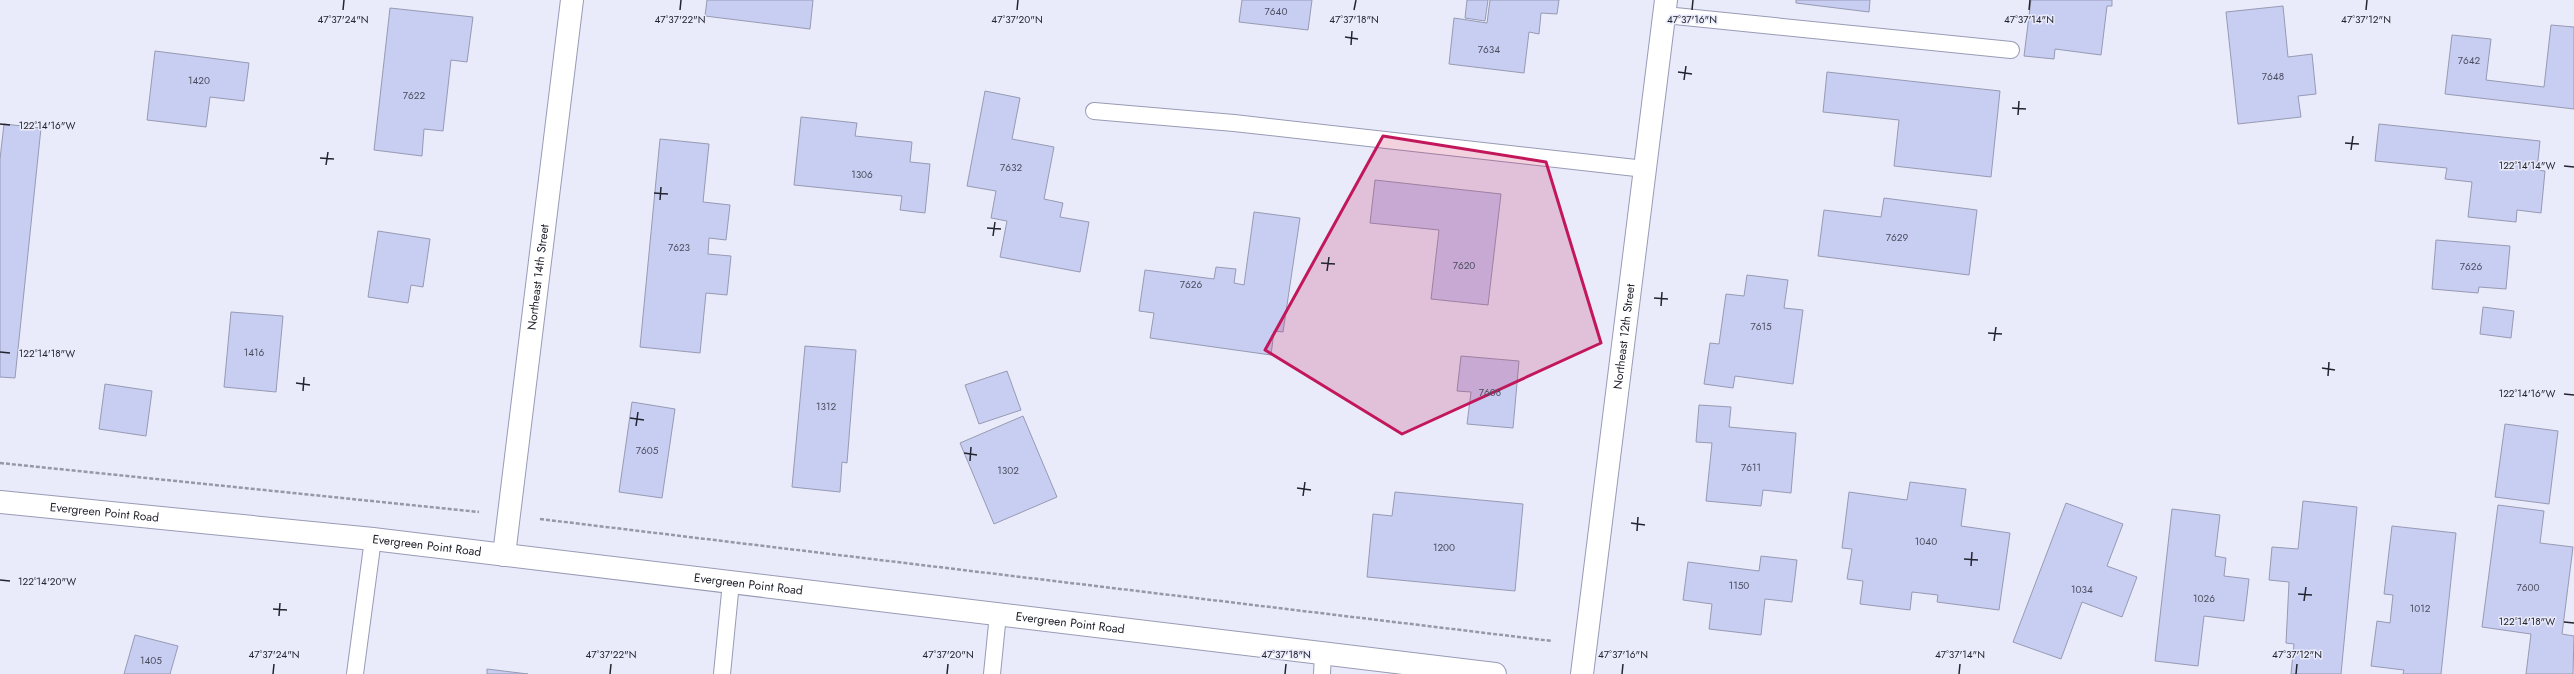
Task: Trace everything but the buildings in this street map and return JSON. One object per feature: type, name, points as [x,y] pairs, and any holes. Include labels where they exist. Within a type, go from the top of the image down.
[{"type":"street","name":"Northeast 14th Street","points":[[504,555],[572,0]]},
{"type":"street","name":"Northeast 12th Street","points":[[1582,674],[1666,7]]},
{"type":"street","name":"Evergreen Point Road","points":[[0,502],[373,539],[998,614],[1322,664],[1495,674]]},
{"type":"lane","points":[[1666,7],[2010,50]]},
{"type":"lane","points":[[1094,111],[1234,123],[1645,169]]},
{"type":"lane","points":[[355,674],[373,539]]},
{"type":"lane","points":[[722,674],[731,582]]},
{"type":"lane","points":[[992,674],[998,614]]},
{"type":"path","points":[[0,463],[509,516],[1552,641]]},
{"type":"highlighted area","points":[[1383,136],[1546,162],[1601,343],[1402,434],[1265,350]]}]
